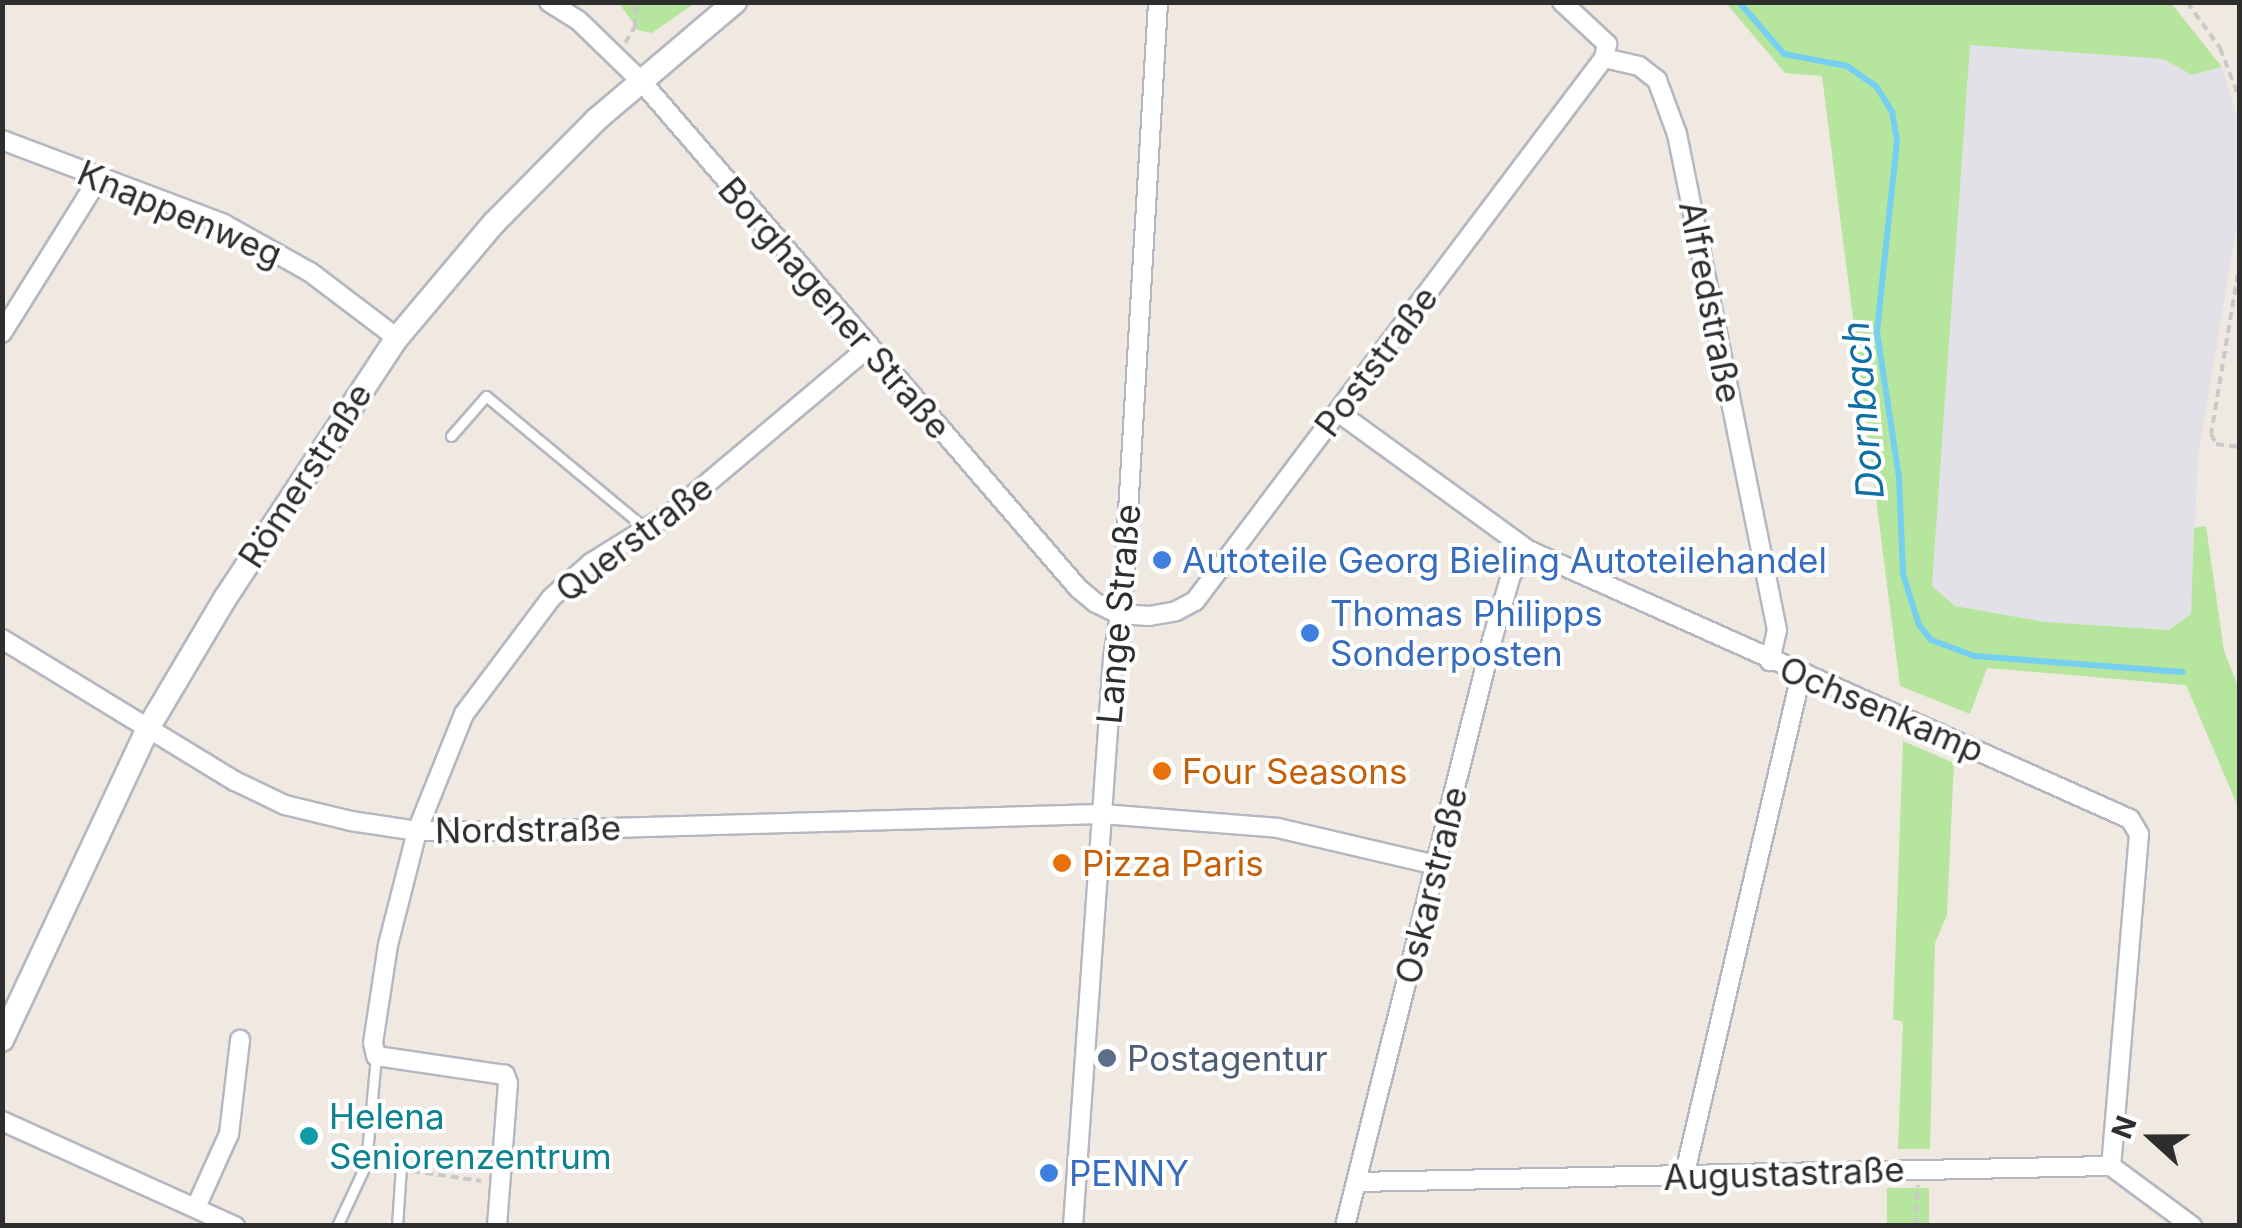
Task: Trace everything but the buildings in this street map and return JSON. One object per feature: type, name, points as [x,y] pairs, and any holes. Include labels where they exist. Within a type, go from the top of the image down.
[{"type":"main road","name":"Römerstraße","points":[[2,1040],[147,730],[226,597],[397,338],[494,223],[597,120],[734,2]]},
{"type":"street","name":"Borghagener Straße","points":[[550,2],[578,20],[642,82],[1078,588],[1119,614]]},
{"type":"street","name":"Lange Straße","points":[[1073,1226],[1119,614],[1158,2]]},
{"type":"street","points":[[1562,2],[1608,44],[1604,58]]},
{"type":"street","name":"Poststraße","points":[[1119,614],[1148,616],[1176,611],[1195,601],[1604,58]]},
{"type":"street","name":"Alfredstraße","points":[[1604,58],[1638,66],[1657,80],[1678,134],[1776,630],[1770,661]]},
{"type":"street","name":"Knappenweg","points":[[2,140],[224,224],[272,249],[397,338]]},
{"type":"street","points":[[2,332],[100,176]]},
{"type":"street","name":"Querstraße","points":[[376,1056],[373,1028],[417,831],[464,714],[514,641],[551,598],[591,563],[646,529],[748,453],[868,348]]},
{"type":"street","name":"Ochsenkamp","points":[[1338,412],[1528,550],[1801,676],[2130,819],[2139,834],[2111,1166]]},
{"type":"street","name":"Oskarstraße","points":[[1346,1226],[1492,640],[1511,575],[1528,550]]},
{"type":"street","name":"Nordstraße","points":[[2,639],[147,730],[285,804],[417,831],[1102,814],[1278,828],[1436,865]]},
{"type":"street","points":[[1684,1177],[1801,676]]},
{"type":"street","points":[[196,1207],[228,1134],[240,1040]]},
{"type":"street","points":[[376,1056],[504,1076],[508,1083],[497,1226]]},
{"type":"street","points":[[2,1121],[236,1226]]},
{"type":"street","points":[[2111,1166],[2192,1226]]},
{"type":"street","name":"Augustastraße","points":[[1357,1182],[2111,1166]]},
{"type":"lane","points":[[451,436],[486,396],[646,529]]},
{"type":"lane","name":"Querstraße","points":[[337,1226],[366,1164],[376,1056]]},
{"type":"lane","points":[[397,1226],[401,1168]]},
{"type":"path","points":[[616,55],[636,27],[636,2]]},
{"type":"path","points":[[2187,2],[2220,48],[2240,100]]},
{"type":"path","points":[[2240,260],[2211,434],[2216,444],[2240,447]]},
{"type":"path","points":[[401,1168],[500,1183]]},
{"type":"path","points":[[1916,1226],[1919,1169]]},
{"type":"shaded area","points":[[1970,45],[2163,59],[2192,75],[2222,67],[2239,122],[2239,213],[2198,458],[2191,615],[2169,630],[2045,622],[1955,606],[1932,586]]},
{"type":"green space","points":[[619,3],[695,3],[652,33],[638,30]]},
{"type":"green space","points":[[1726,3],[2171,3],[2222,67],[2192,75],[2163,59],[1970,45],[1932,586],[1955,606],[2045,622],[2169,630],[2191,614],[2194,528],[2206,526],[2224,651],[2239,689],[2239,809],[2186,685],[1987,668],[1970,714],[1900,686],[1822,76],[1785,73]]},
{"type":"green space","points":[[1903,741],[1954,763],[1947,915],[1935,943],[1930,1149],[1898,1149],[1903,1022],[1893,1019]]},
{"type":"green space","points":[[1887,1188],[1929,1188],[1929,1225],[1887,1225]]},
{"type":"waterway","name":"Dornbach","points":[[1739,2],[1784,54],[1847,66],[1876,86],[1892,112],[1897,141],[1877,332],[1899,477],[1903,574],[1919,625],[1931,640],[1974,656],[2182,672]]},
{"type":"place","name":"Autoteile Georg Bieling Autoteilehandel","points":[[1162,560]]},
{"type":"place","name":"Thomas Philipps Sonderposten","points":[[1310,633]]},
{"type":"place","name":"Four Seasons","points":[[1162,771]]},
{"type":"place","name":"Pizza Paris","points":[[1062,863]]},
{"type":"place","name":"Postagentur","points":[[1107,1058]]},
{"type":"place","name":"Helena Seniorenzentrum","points":[[309,1136]]},
{"type":"place","name":"PENNY","points":[[1049,1173]]}]
